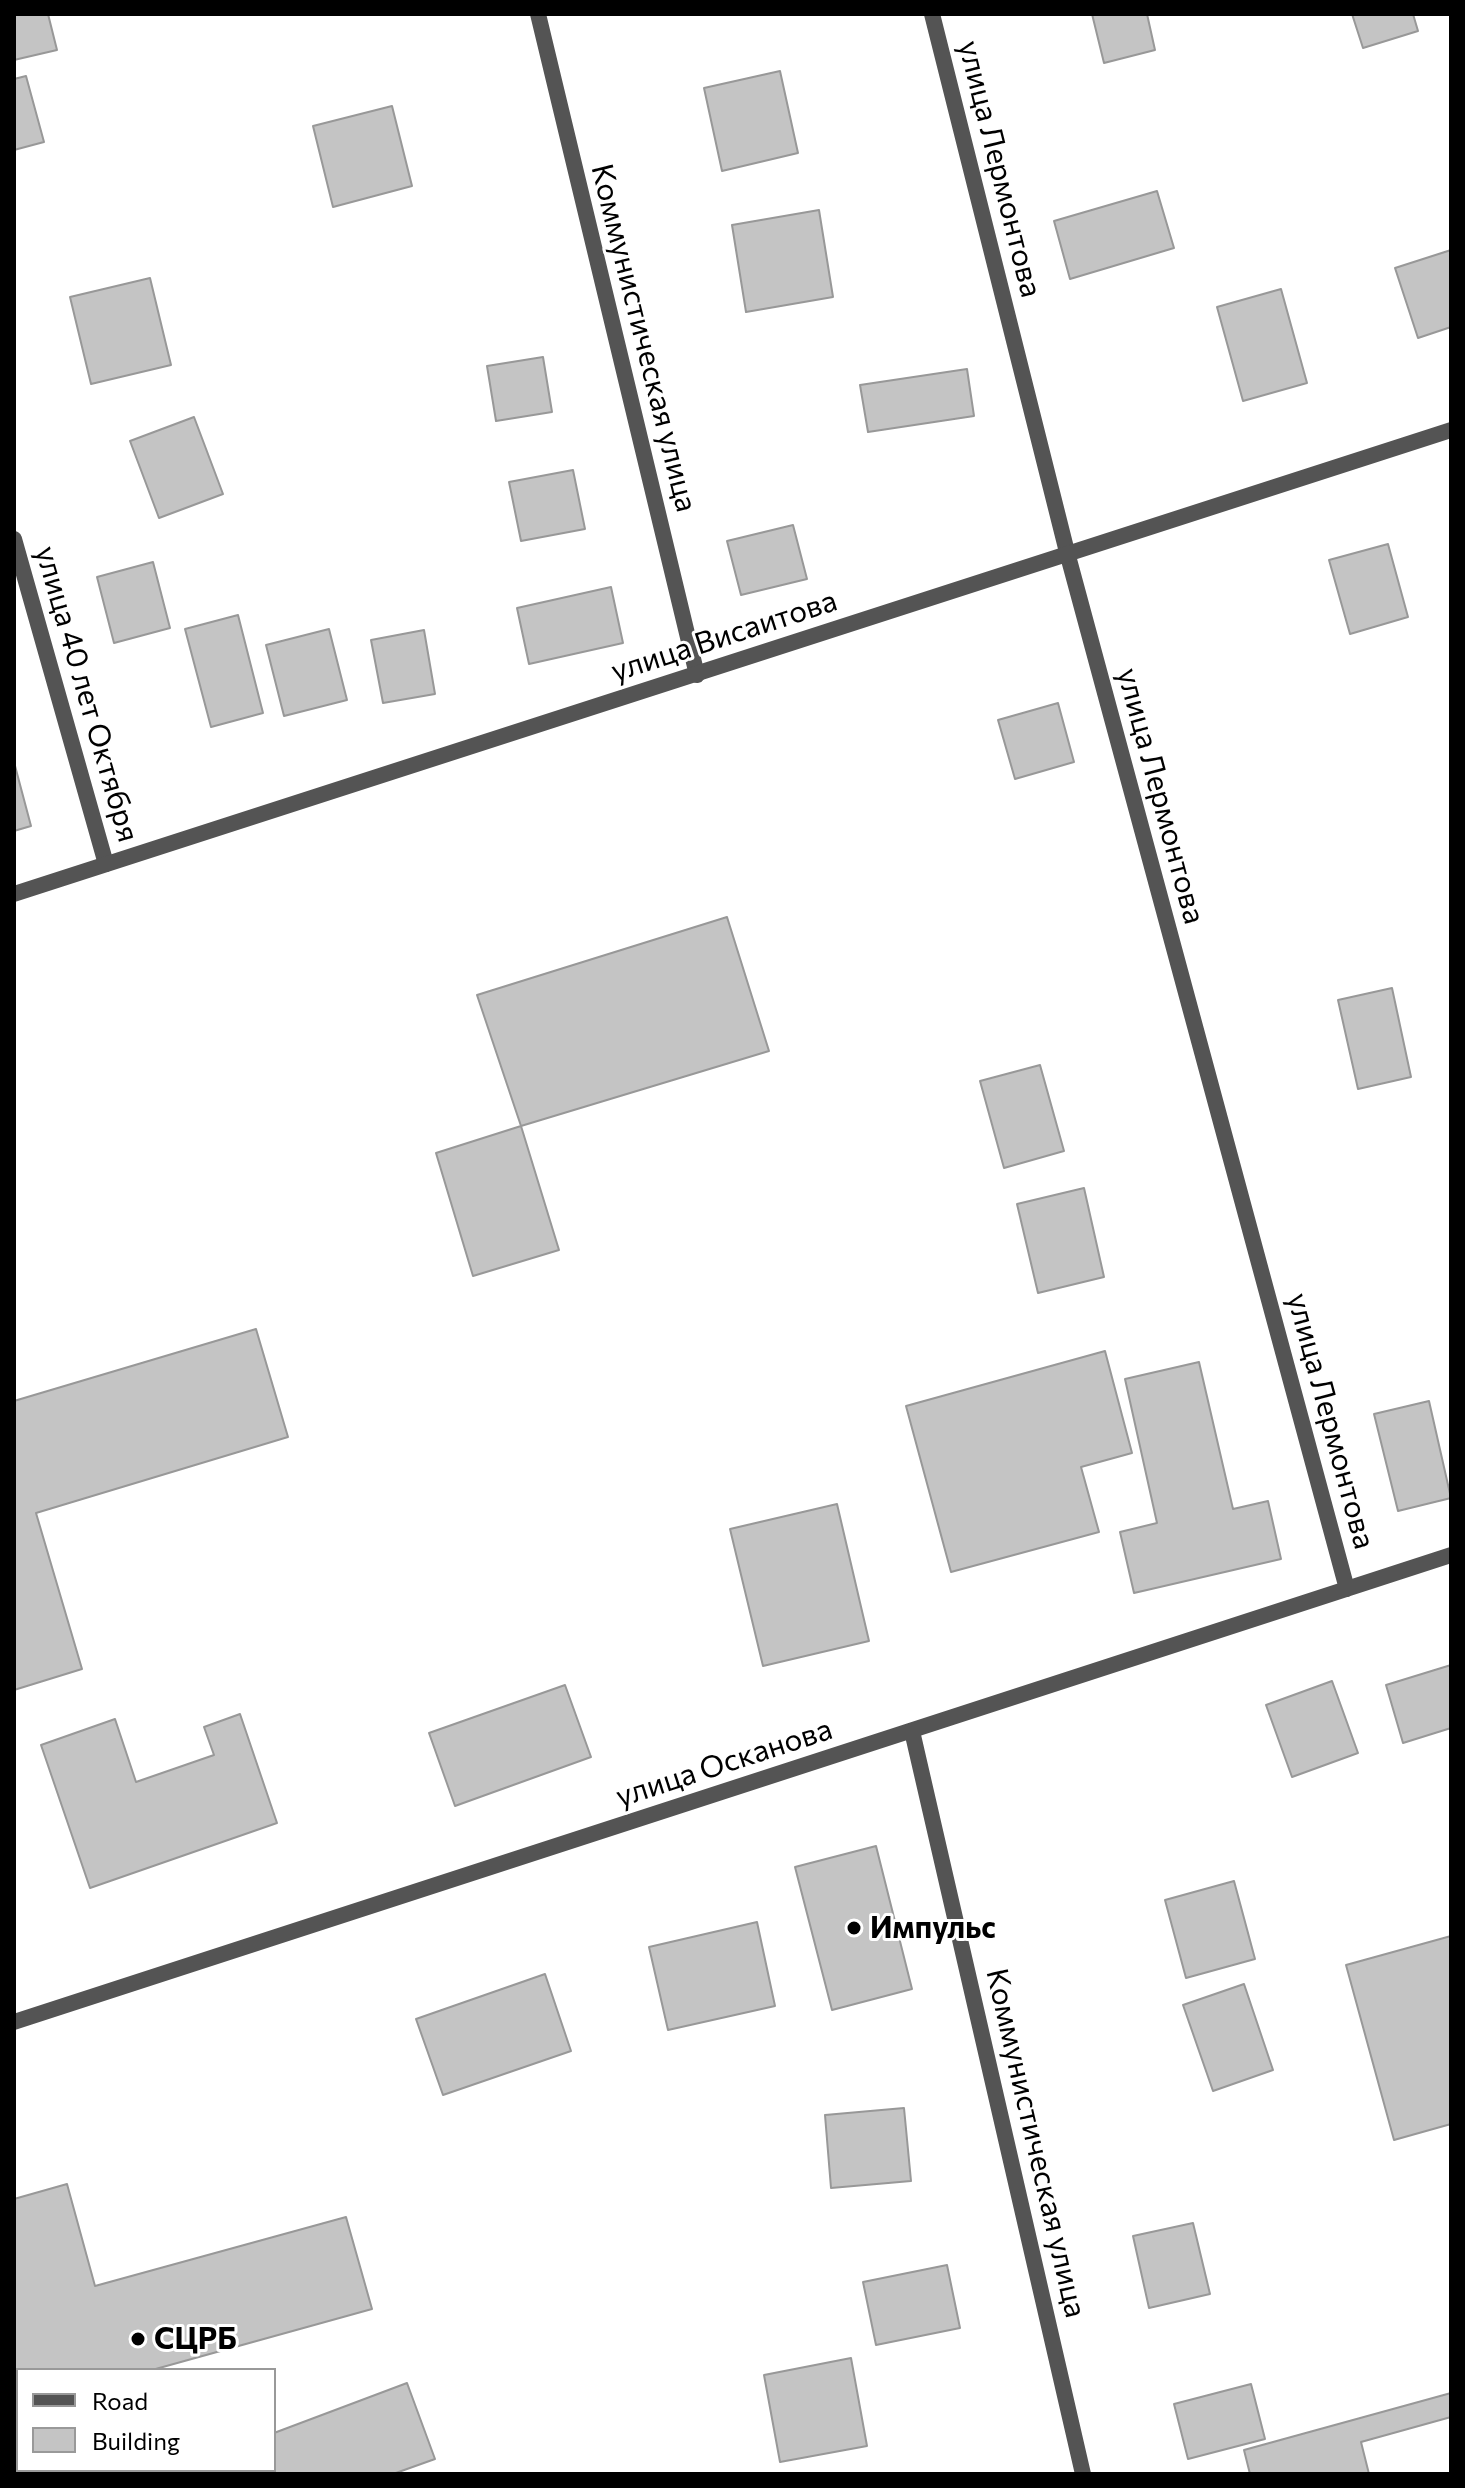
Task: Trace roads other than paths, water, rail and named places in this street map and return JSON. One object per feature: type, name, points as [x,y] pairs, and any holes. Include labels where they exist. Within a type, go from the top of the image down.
[{"type":"street","name":"Коммунистическая улица","points":[[538,14],[697,675]]},
{"type":"street","name":"улица Лермонтова","points":[[932,14],[1068,556],[1347,1589]]},
{"type":"street","name":"улица Висаитова","points":[[14,894],[1451,430]]},
{"type":"street","name":"улица 40 лет Октября","points":[[14,539],[106,864]]},
{"type":"street","name":"улица Осканова","points":[[14,2022],[1451,1555]]},
{"type":"street","name":"Коммунистическая улица","points":[[912,1731],[1083,2474]]},
{"type":"place","name":"Импульс","points":[[854,1928]]},
{"type":"place","name":"СЦРБ","points":[[138,2339]]}]
